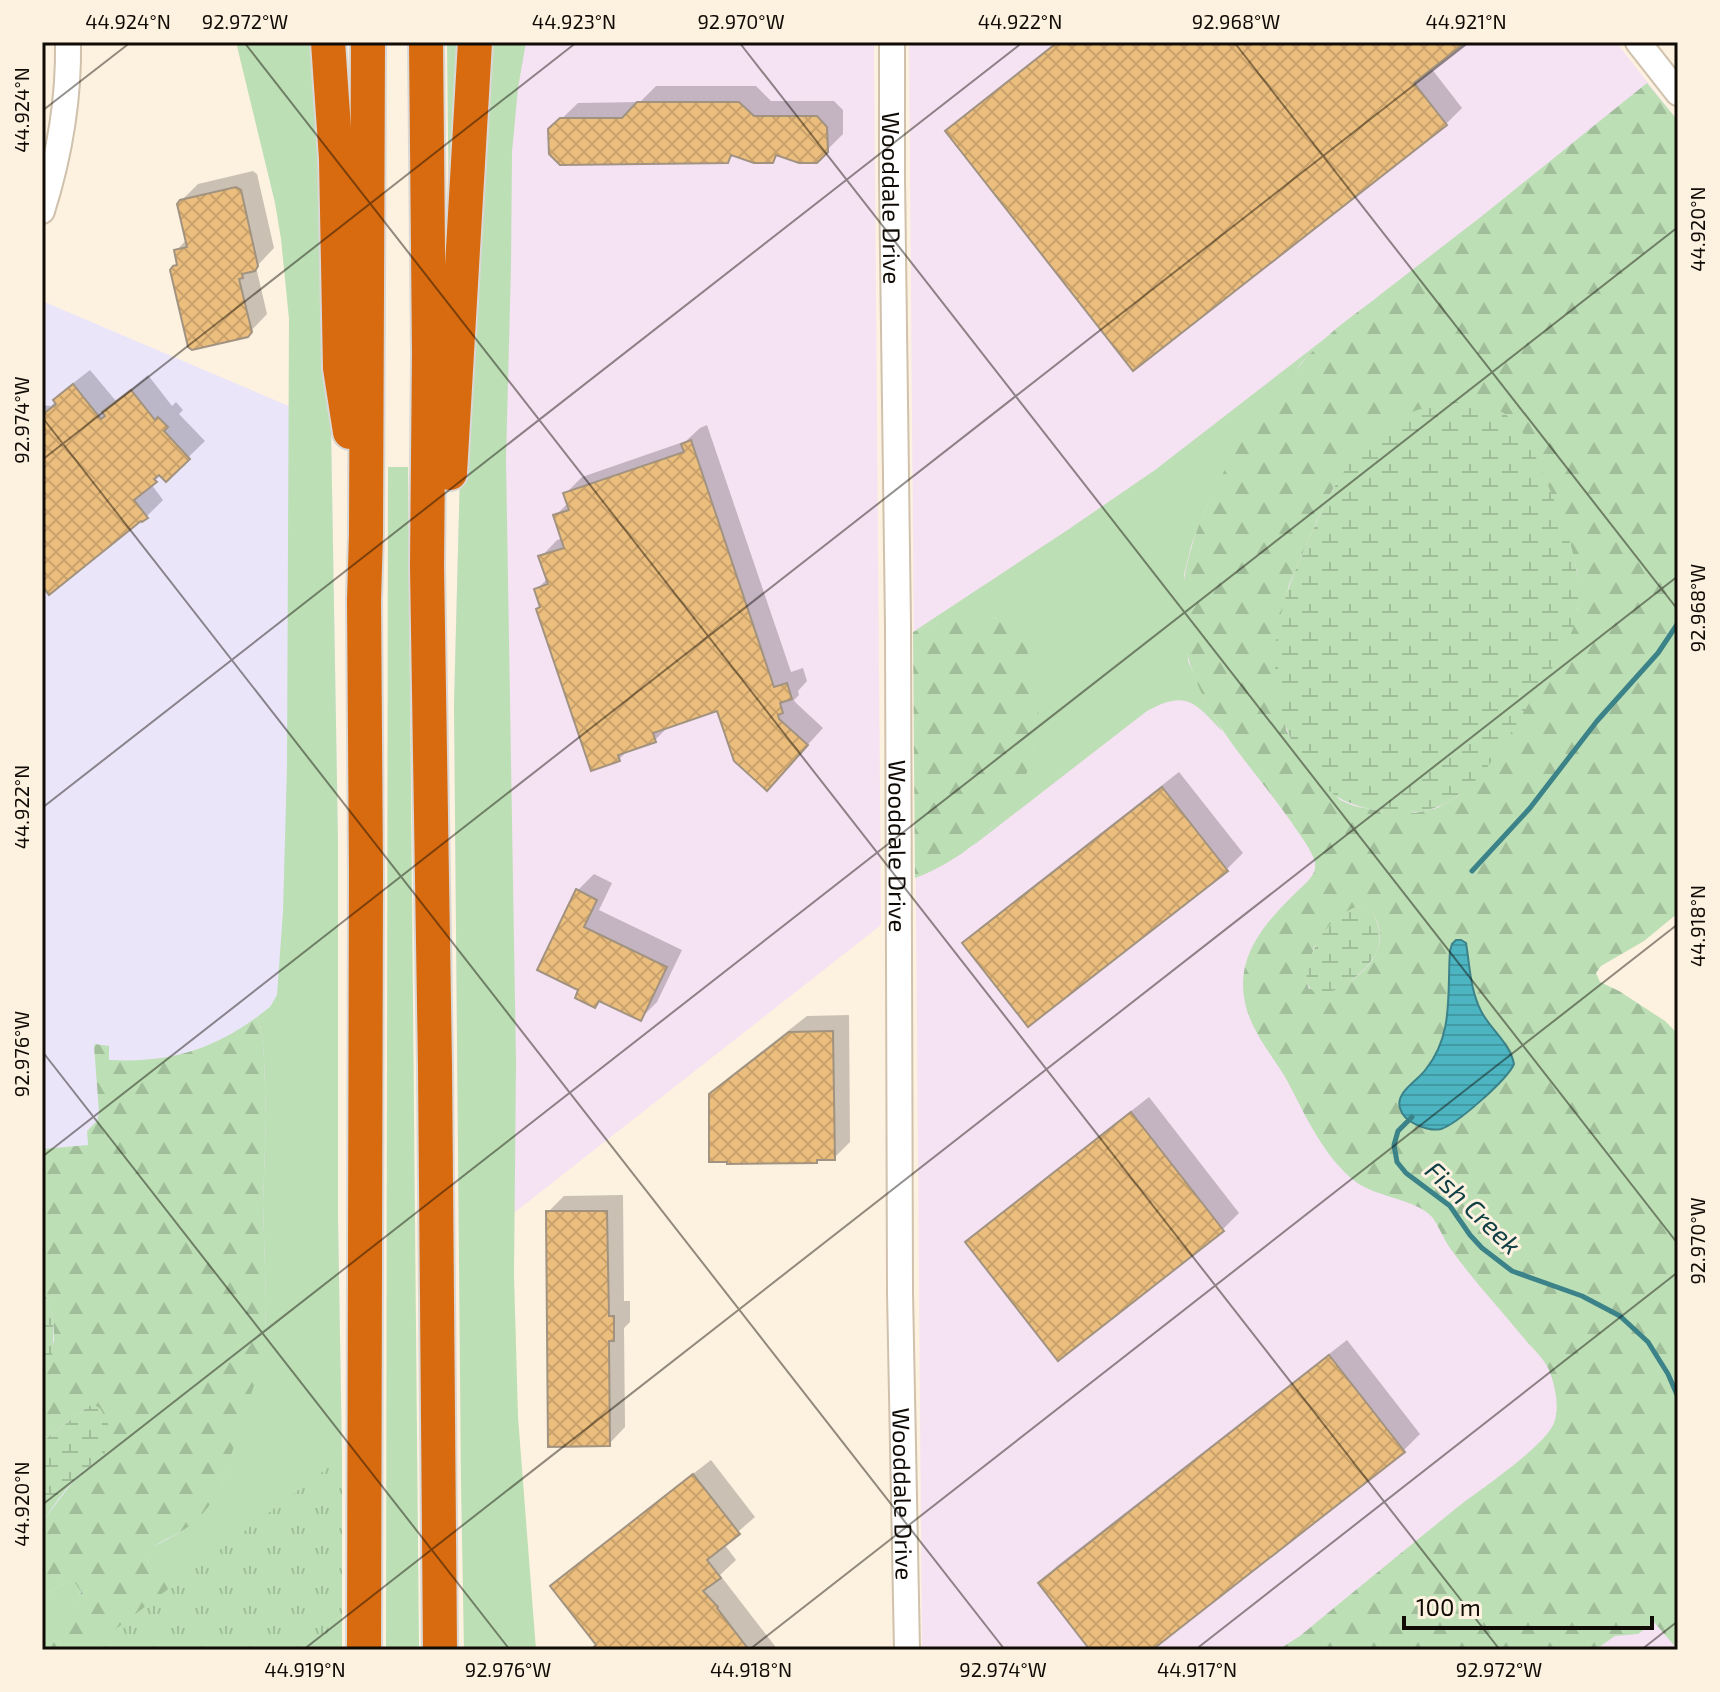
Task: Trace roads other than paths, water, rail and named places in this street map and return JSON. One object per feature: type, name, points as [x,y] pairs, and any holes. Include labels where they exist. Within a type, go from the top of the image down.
[{"type":"highway","points":[[328,42],[336,158],[340,368],[366,534]]},
{"type":"highway","points":[[364,1650],[364,600],[368,42]]},
{"type":"highway","points":[[426,42],[429,353],[427,566],[436,1113],[440,1650]]},
{"type":"highway","points":[[427,566],[450,483],[475,42]]},
{"type":"street","points":[[42,211],[63,116],[68,42]]},
{"type":"street","name":"Wooddale Drive","points":[[892,42],[900,1293],[907,1650]]},
{"type":"street","points":[[1638,42],[1678,93]]},
{"type":"water","points":[[1456,940],[1466,943],[1477,1003],[1508,1049],[1514,1064],[1502,1080],[1469,1110],[1441,1129],[1432,1129],[1407,1118],[1399,1102],[1404,1092],[1426,1069],[1441,1042],[1447,1013],[1450,951]]},
{"type":"waterway","name":"Fish Creek","points":[[1472,871],[1530,808],[1597,721],[1658,653],[1678,623]]},
{"type":"waterway","name":"Fish Creek","points":[[1412,1117],[1398,1131],[1394,1145],[1397,1162],[1406,1173],[1450,1206],[1482,1248],[1512,1271],[1582,1296],[1620,1316],[1648,1342],[1678,1397]]}]
